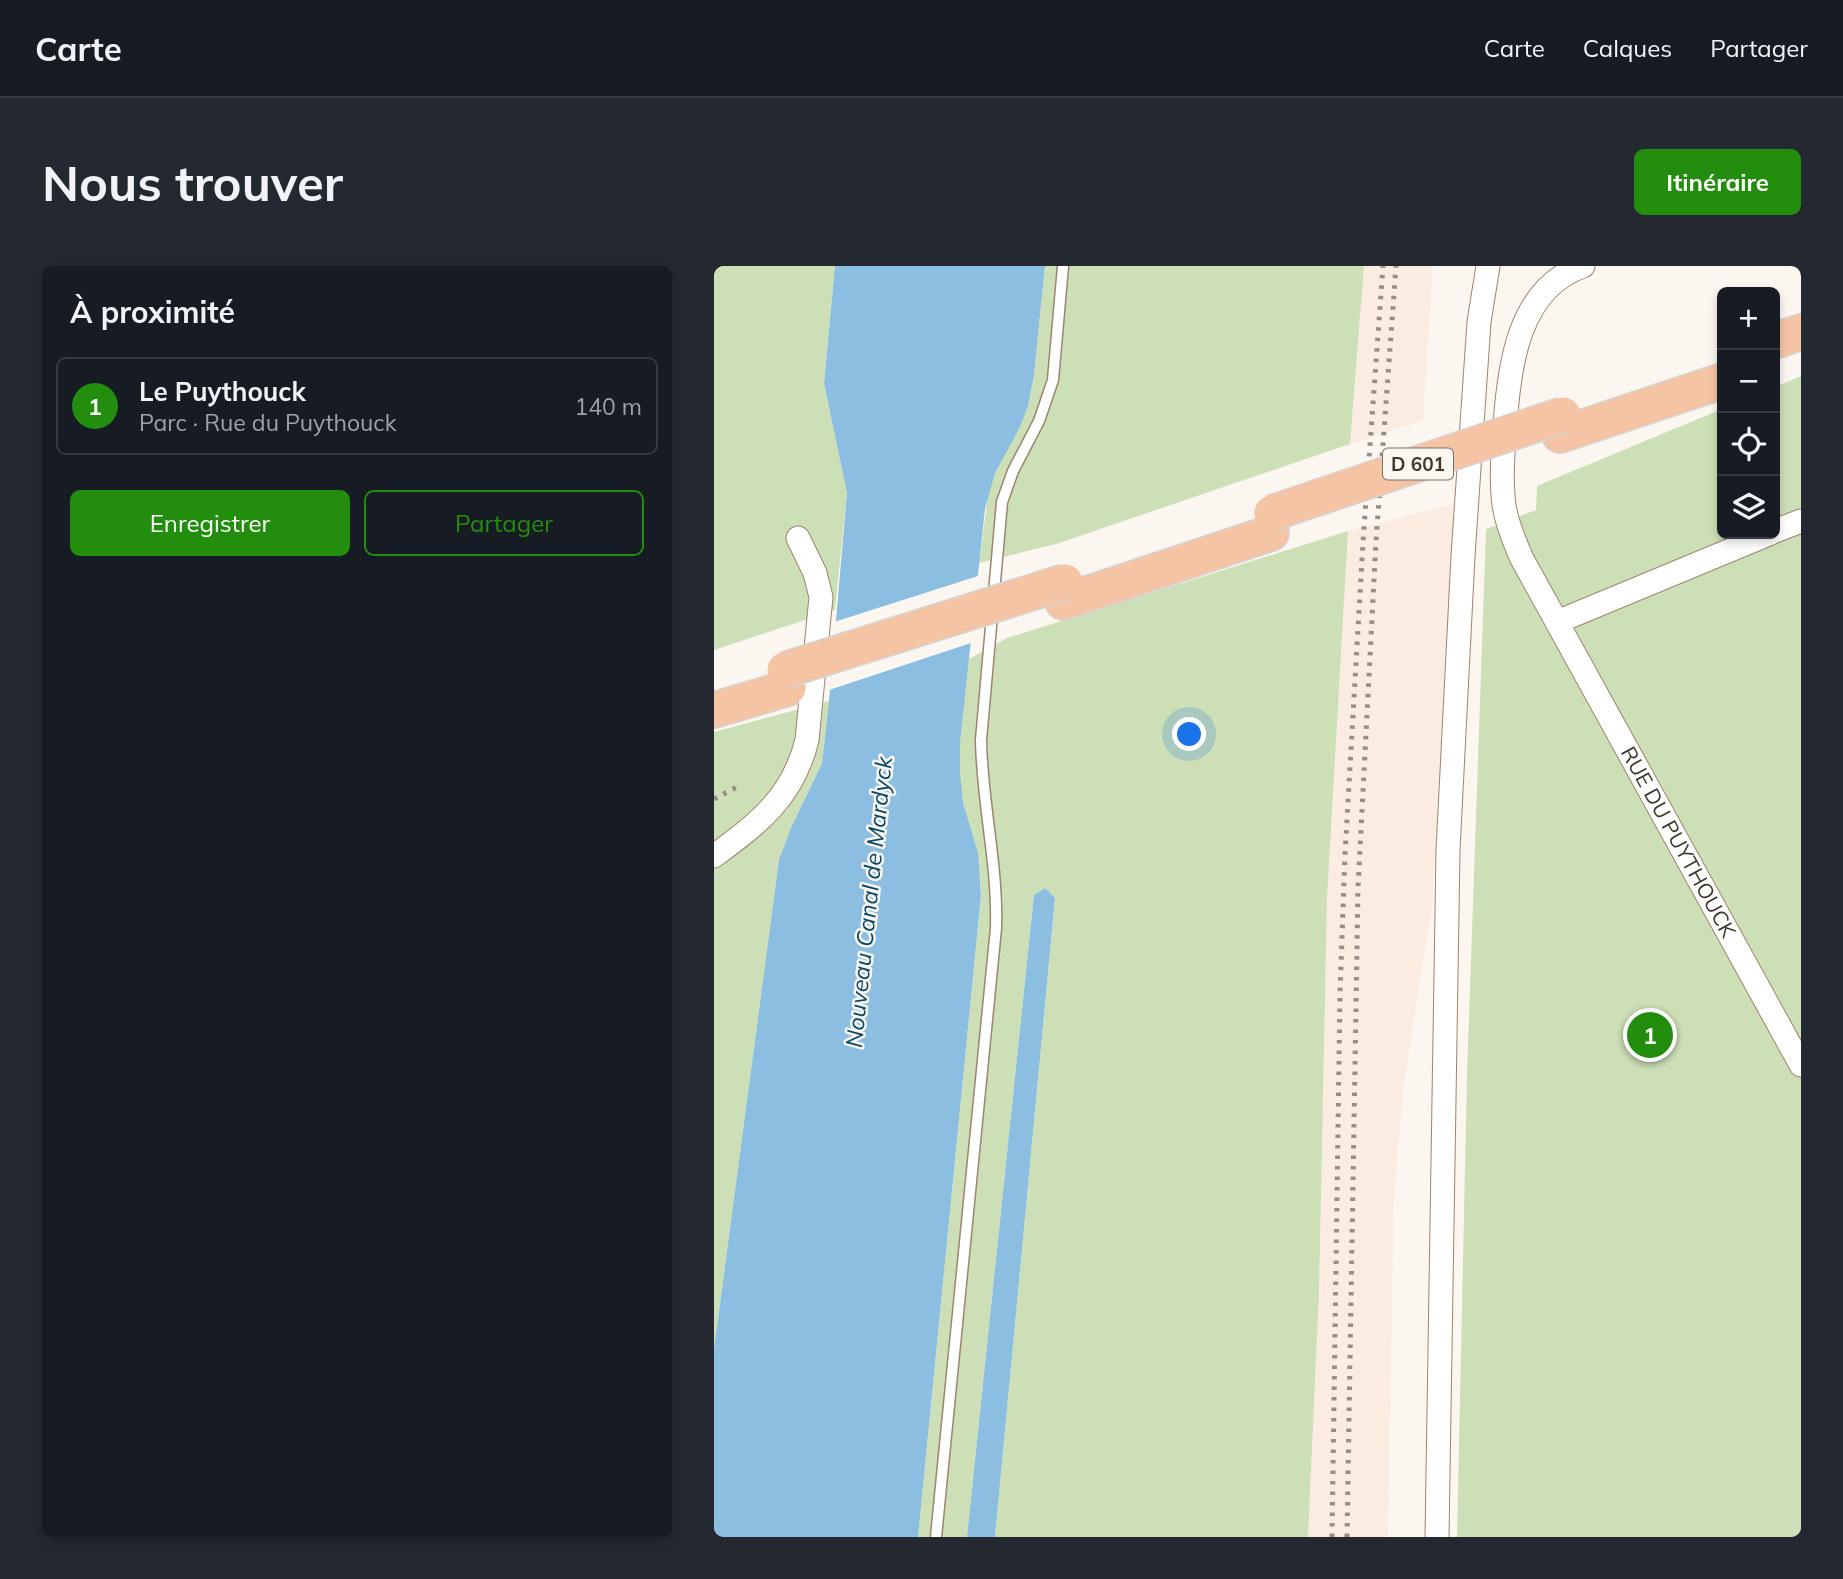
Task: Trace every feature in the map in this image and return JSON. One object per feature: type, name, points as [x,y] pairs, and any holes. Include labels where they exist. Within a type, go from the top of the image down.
[{"type":"main road","points":[[1780,339],[1801,332]]},
{"type":"main road","points":[[1780,361],[1801,354]]},
{"type":"main road","name":"D 601","points":[[714,709],[786,679],[1064,592],[1561,425],[1717,362]]},
{"type":"main road","name":"D 601","points":[[1561,425],[1717,382]]},
{"type":"main road","name":"D 601","points":[[714,690],[786,679]]},
{"type":"street","points":[[1437,1537],[1448,850],[1479,322],[1488,266]]},
{"type":"street","name":"RUE DU PUYTHOUCK","points":[[1580,267],[1560,278],[1539,299],[1518,339],[1508,381],[1503,457],[1503,496],[1509,527],[1521,557],[1801,1065]]},
{"type":"street","points":[[1780,529],[1801,520]]},
{"type":"street","points":[[714,856],[753,827],[779,802],[798,771],[803,757],[821,597],[815,573],[798,538]]},
{"type":"street","points":[[1557,622],[1757,539]]},
{"type":"lane","points":[[936,1537],[996,928],[996,891],[982,774],[981,740],[999,514],[1013,471],[1039,421],[1053,380],[1063,266]]},
{"type":"shaded area","points":[[1364,266],[1433,266],[1423,420],[1350,444]]},
{"type":"shaded area","points":[[1454,504],[1432,905],[1403,1089],[1394,1197],[1388,1537],[1308,1537],[1319,1294],[1327,898],[1348,531]]},
{"type":"green space","points":[[714,266],[835,266],[824,382],[847,493],[835,610],[714,650]]},
{"type":"green space","points":[[1045,266],[1364,266],[1350,444],[1056,544],[979,563],[989,489],[1028,406],[1034,375]]},
{"type":"green space","points":[[1801,376],[1801,1537],[1457,1537],[1467,1075],[1486,529],[1536,510],[1537,486],[1717,411],[1717,539],[1780,539],[1780,385]]},
{"type":"green space","points":[[1348,531],[1327,898],[1319,1294],[1308,1537],[995,1537],[1055,898],[1045,888],[1034,895],[967,1537],[918,1537],[981,895],[978,868],[962,802],[959,773],[969,659],[1007,638]]},
{"type":"green space","points":[[829,701],[822,763],[791,828],[779,861],[714,1349],[714,732]]},
{"type":"water","name":"Nouveau Canal de Mardyck","points":[[835,266],[1045,266],[1034,375],[1028,406],[1020,427],[995,473],[985,509],[960,743],[963,803],[978,853],[981,895],[918,1537],[714,1537],[714,1349],[779,860],[822,763],[829,701],[847,493],[824,383]]},
{"type":"water","points":[[1045,888],[1055,898],[995,1537],[967,1537],[1034,895]]},
{"type":"pier","points":[[981,575],[974,642],[826,691],[831,623]]},
{"type":"railway","points":[[1332,1537],[1340,993],[1345,854],[1363,542],[1383,266]]},
{"type":"railway","points":[[1347,1537],[1358,888],[1376,541],[1396,266]]},
{"type":"railway","points":[[714,799],[741,785]]},
{"type":"place","name":"Le Puythouck","points":[[1650,1035]]}]
